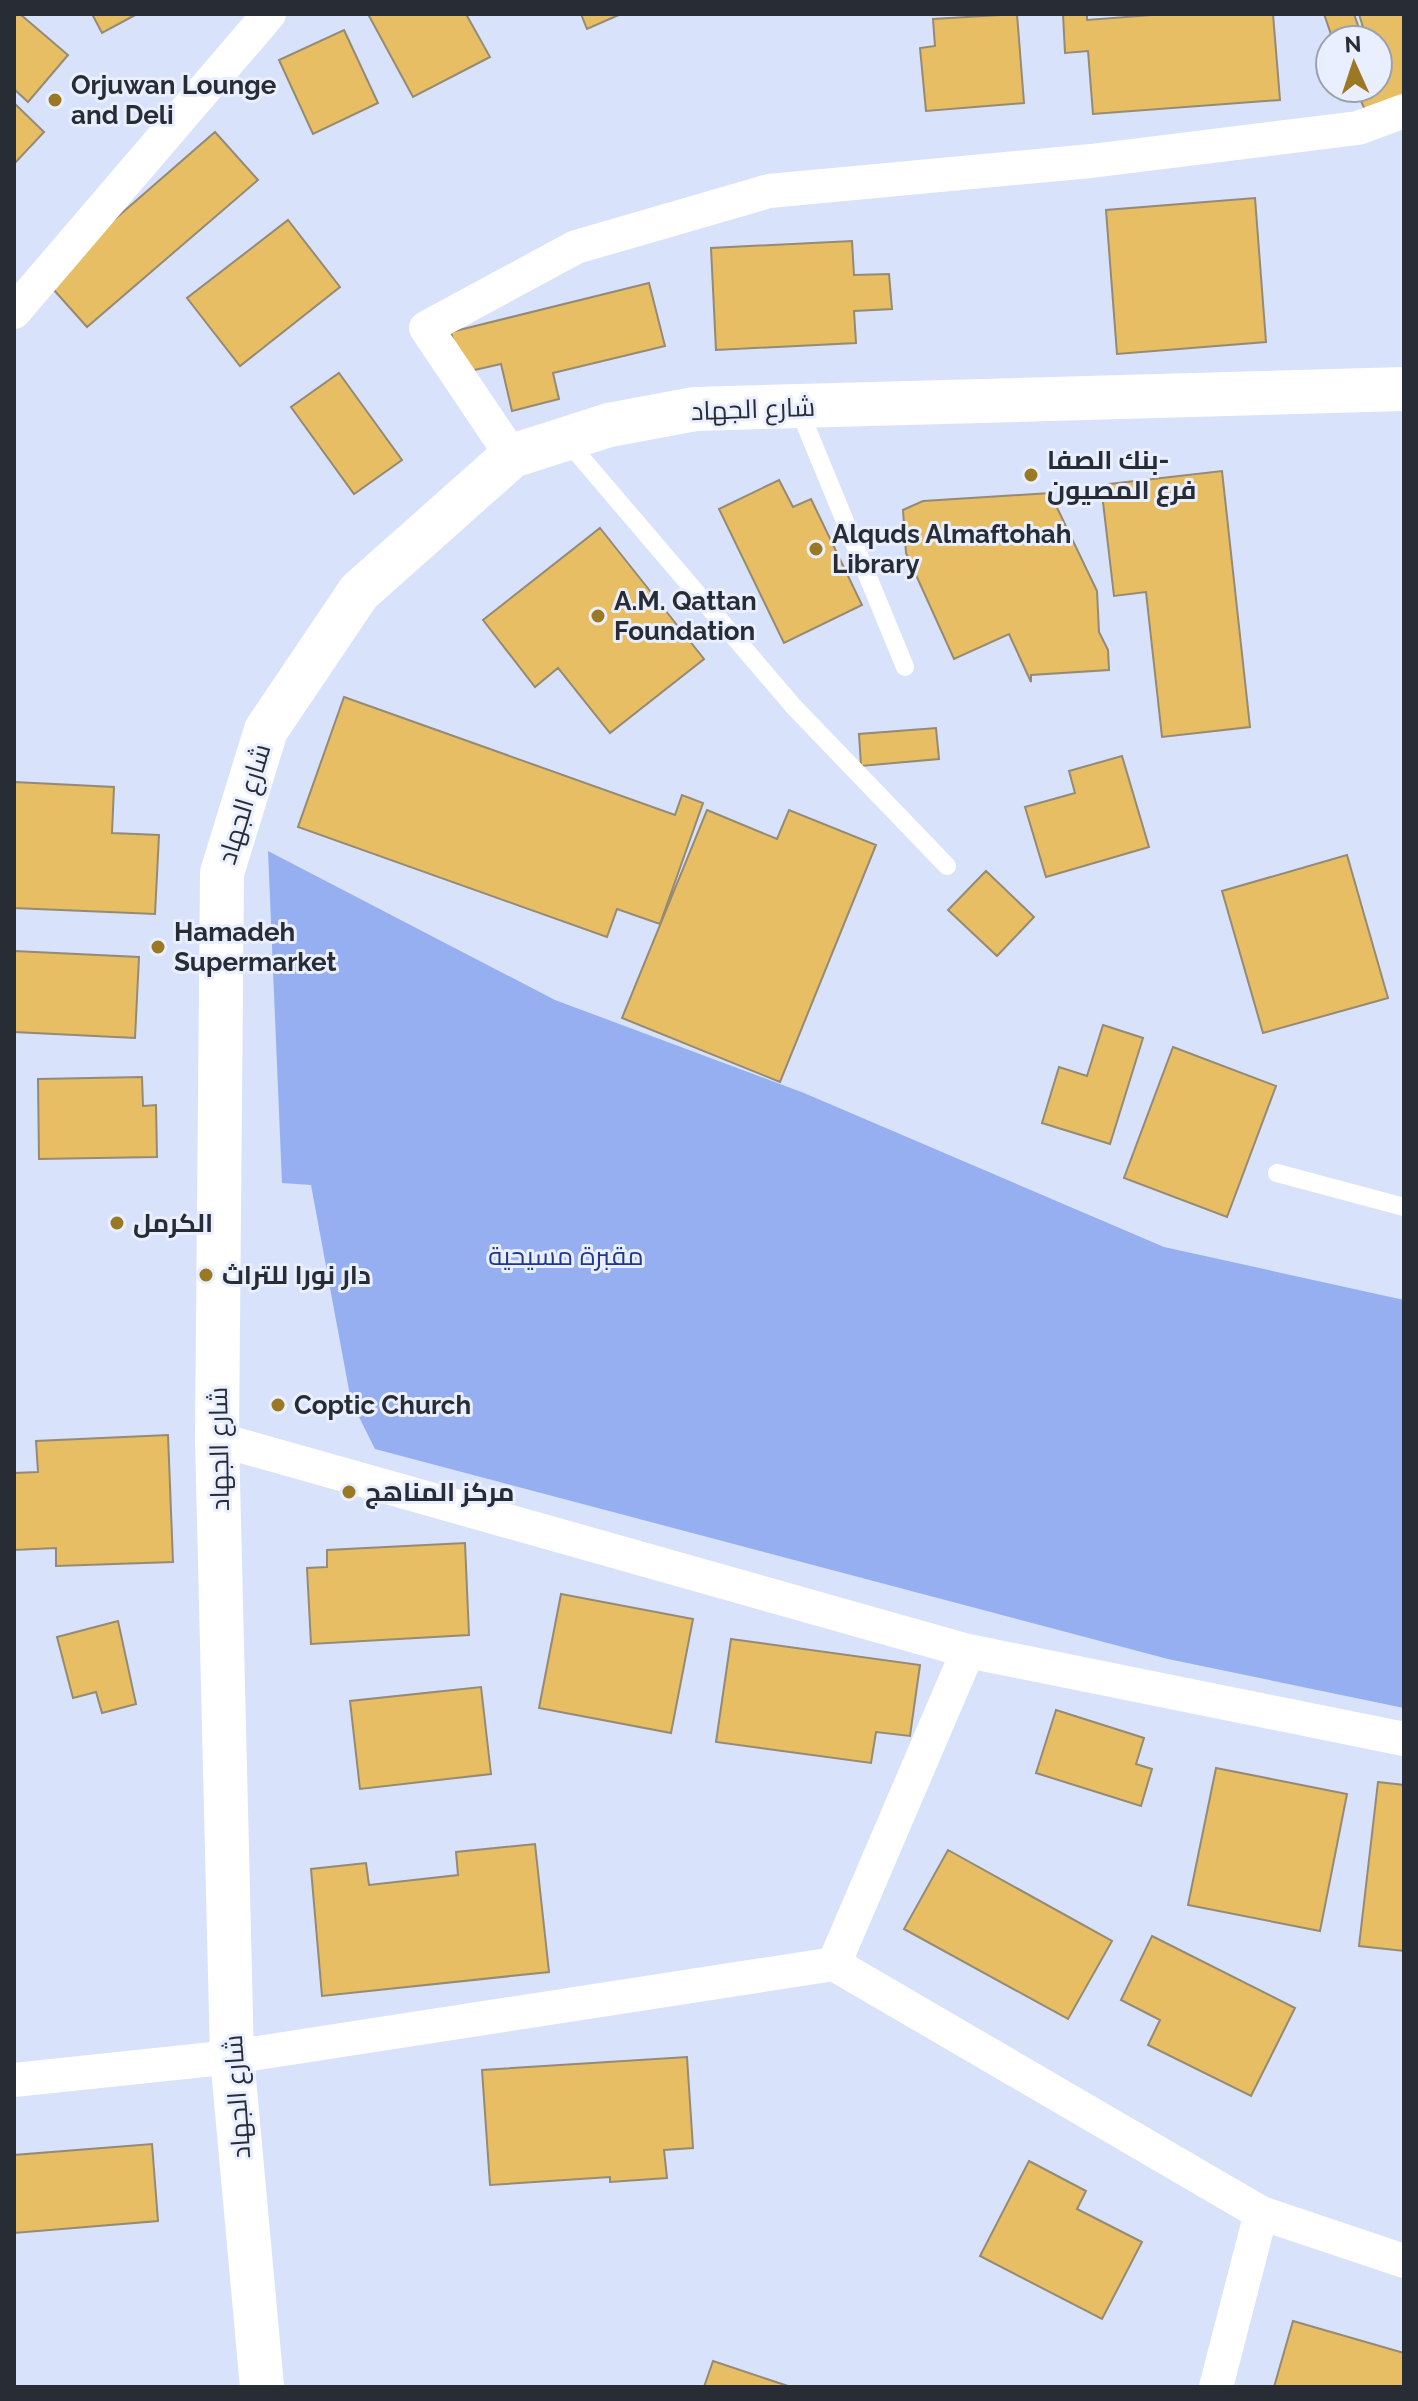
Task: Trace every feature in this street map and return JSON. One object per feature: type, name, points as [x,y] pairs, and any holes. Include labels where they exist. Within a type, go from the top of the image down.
[{"type":"street","points":[[14,312],[269,14]]},
{"type":"street","points":[[512,456],[426,328],[576,247],[769,191],[1091,161],[1327,132],[1358,128],[1404,111]]},
{"type":"street","name":"شارع الجهاد","points":[[262,2387],[232,2057],[217,1439],[222,873],[266,730],[359,592],[512,456],[609,425],[695,409],[1404,389]]},
{"type":"street","points":[[217,1439],[968,1651],[1404,1739]]},
{"type":"street","points":[[834,1964],[968,1651]]},
{"type":"street","points":[[14,2080],[232,2057],[834,1964],[1261,2213],[1404,2261]]},
{"type":"street","points":[[1216,2387],[1261,2213]]},
{"type":"lane","points":[[797,406],[905,667]]},
{"type":"lane","points":[[566,438],[794,707],[947,866]]},
{"type":"lane","points":[[1277,1173],[1404,1207]]},
{"type":"green space","name":"مقبرة مسيحية","points":[[268,851],[555,1000],[804,1093],[1164,1247],[1404,1300],[1404,1708],[1168,1659],[375,1449],[351,1401],[311,1185],[282,1183]]},
{"type":"building","points":[[14,14],[20,14],[68,55],[28,102],[14,89]]},
{"type":"building","points":[[92,14],[137,14],[102,33]]},
{"type":"building","points":[[368,14],[466,14],[490,57],[413,97]]},
{"type":"building","points":[[581,14],[621,14],[587,29]]},
{"type":"building","points":[[1017,14],[1024,103],[926,111],[920,48],[935,46],[933,19]]},
{"type":"building","points":[[1063,14],[1087,14],[1087,20],[1165,14],[1273,14],[1280,100],[1093,114],[1088,51],[1065,53]]},
{"type":"building","points":[[1324,14],[1354,14],[1357,24],[1327,24]]},
{"type":"building","points":[[1359,14],[1404,14],[1404,97],[1394,101],[1394,24],[1362,24]]},
{"type":"building","points":[[344,30],[378,103],[313,134],[279,60]]},
{"type":"building","points":[[14,103],[44,132],[14,164]]},
{"type":"building","points":[[1362,104],[1386,104],[1366,112]]},
{"type":"building","points":[[215,132],[258,180],[87,327],[45,280]]},
{"type":"building","points":[[1255,198],[1266,342],[1117,354],[1106,210]]},
{"type":"building","points":[[288,220],[340,287],[240,366],[187,298]]},
{"type":"building","points":[[852,241],[854,275],[889,274],[892,309],[854,311],[856,343],[716,350],[711,248]]},
{"type":"building","points":[[649,283],[665,346],[553,373],[559,399],[512,411],[501,364],[461,373],[451,332]]},
{"type":"building","points":[[339,373],[402,460],[354,494],[291,407]]},
{"type":"building","points":[[1222,471],[1250,727],[1162,737],[1146,592],[1114,596],[1101,485]]},
{"type":"building","points":[[779,480],[793,507],[811,499],[862,605],[784,643],[719,509]]},
{"type":"building","points":[[1050,493],[1097,591],[1099,632],[1108,650],[1109,670],[1031,675],[1031,682],[1009,634],[954,659],[906,553],[903,510],[923,501]]},
{"type":"building","points":[[600,528],[704,659],[610,733],[558,668],[535,687],[483,620]]},
{"type":"building","points":[[344,697],[675,815],[682,795],[703,803],[660,924],[617,909],[607,937],[298,827]]},
{"type":"building","points":[[936,728],[939,759],[861,766],[859,734]]},
{"type":"building","points":[[1122,756],[1149,847],[1046,877],[1025,807],[1075,793],[1069,771]]},
{"type":"building","points":[[14,782],[114,787],[112,833],[159,835],[155,914],[14,908]]},
{"type":"building","points":[[707,810],[777,839],[789,810],[876,845],[780,1082],[622,1018]]},
{"type":"building","points":[[1347,855],[1388,998],[1263,1033],[1222,891]]},
{"type":"building","points":[[986,871],[1034,917],[997,956],[948,910]]},
{"type":"building","points":[[14,951],[139,957],[135,1038],[14,1032]]},
{"type":"building","points":[[1103,1025],[1143,1038],[1110,1144],[1042,1123],[1059,1067],[1087,1076]]},
{"type":"building","points":[[1173,1047],[1276,1086],[1227,1217],[1124,1178]]},
{"type":"building","points":[[142,1077],[143,1106],[156,1105],[157,1157],[39,1159],[38,1079]]},
{"type":"building","points":[[168,1435],[173,1562],[56,1566],[56,1548],[14,1550],[14,1473],[38,1472],[36,1441]]},
{"type":"building","points":[[465,1543],[469,1635],[311,1644],[307,1568],[327,1567],[327,1550]]},
{"type":"building","points":[[561,1594],[693,1619],[671,1733],[539,1708]]},
{"type":"building","points":[[118,1621],[136,1704],[102,1713],[96,1692],[73,1698],[57,1637]]},
{"type":"building","points":[[731,1639],[920,1665],[910,1736],[876,1732],[871,1763],[716,1742]]},
{"type":"building","points":[[481,1687],[491,1774],[360,1789],[350,1701]]},
{"type":"building","points":[[1056,1710],[1144,1738],[1136,1764],[1152,1769],[1141,1806],[1036,1773]]},
{"type":"building","points":[[1216,1768],[1347,1794],[1320,1931],[1188,1905]]},
{"type":"building","points":[[1378,1782],[1404,1785],[1404,1951],[1359,1946]]},
{"type":"building","points":[[535,1844],[549,1972],[322,1996],[311,1869],[366,1863],[369,1885],[458,1875],[456,1852]]},
{"type":"building","points":[[948,1850],[1112,1941],[1068,2019],[904,1929]]},
{"type":"building","points":[[1152,1936],[1295,2008],[1251,2096],[1148,2045],[1160,2020],[1121,2000]]},
{"type":"building","points":[[687,2057],[693,2148],[664,2150],[667,2178],[610,2182],[610,2177],[490,2185],[482,2070]]},
{"type":"building","points":[[152,2144],[158,2221],[14,2233],[14,2155]]},
{"type":"building","points":[[1029,2161],[1086,2191],[1077,2209],[1142,2242],[1102,2319],[980,2256]]},
{"type":"building","points":[[1293,2321],[1404,2353],[1404,2387],[1274,2387]]},
{"type":"building","points":[[713,2361],[791,2387],[704,2387]]},
{"type":"place","name":"Orjuwan Lounge and Deli","points":[[55,100]]},
{"type":"place","name":"بنك الصفا- فرع المصيون","points":[[1031,475]]},
{"type":"place","name":"Alquds Almaftohah Library","points":[[816,549]]},
{"type":"place","name":"A.M. Qattan Foundation","points":[[598,616]]},
{"type":"place","name":"Hamadeh Supermarket","points":[[158,947]]},
{"type":"place","name":"الكرمل","points":[[117,1223]]},
{"type":"place","name":"دار نورا للتراث","points":[[206,1275]]},
{"type":"place","name":"Coptic Church","points":[[278,1405]]},
{"type":"place","name":"مركز المناهج","points":[[349,1492]]}]
